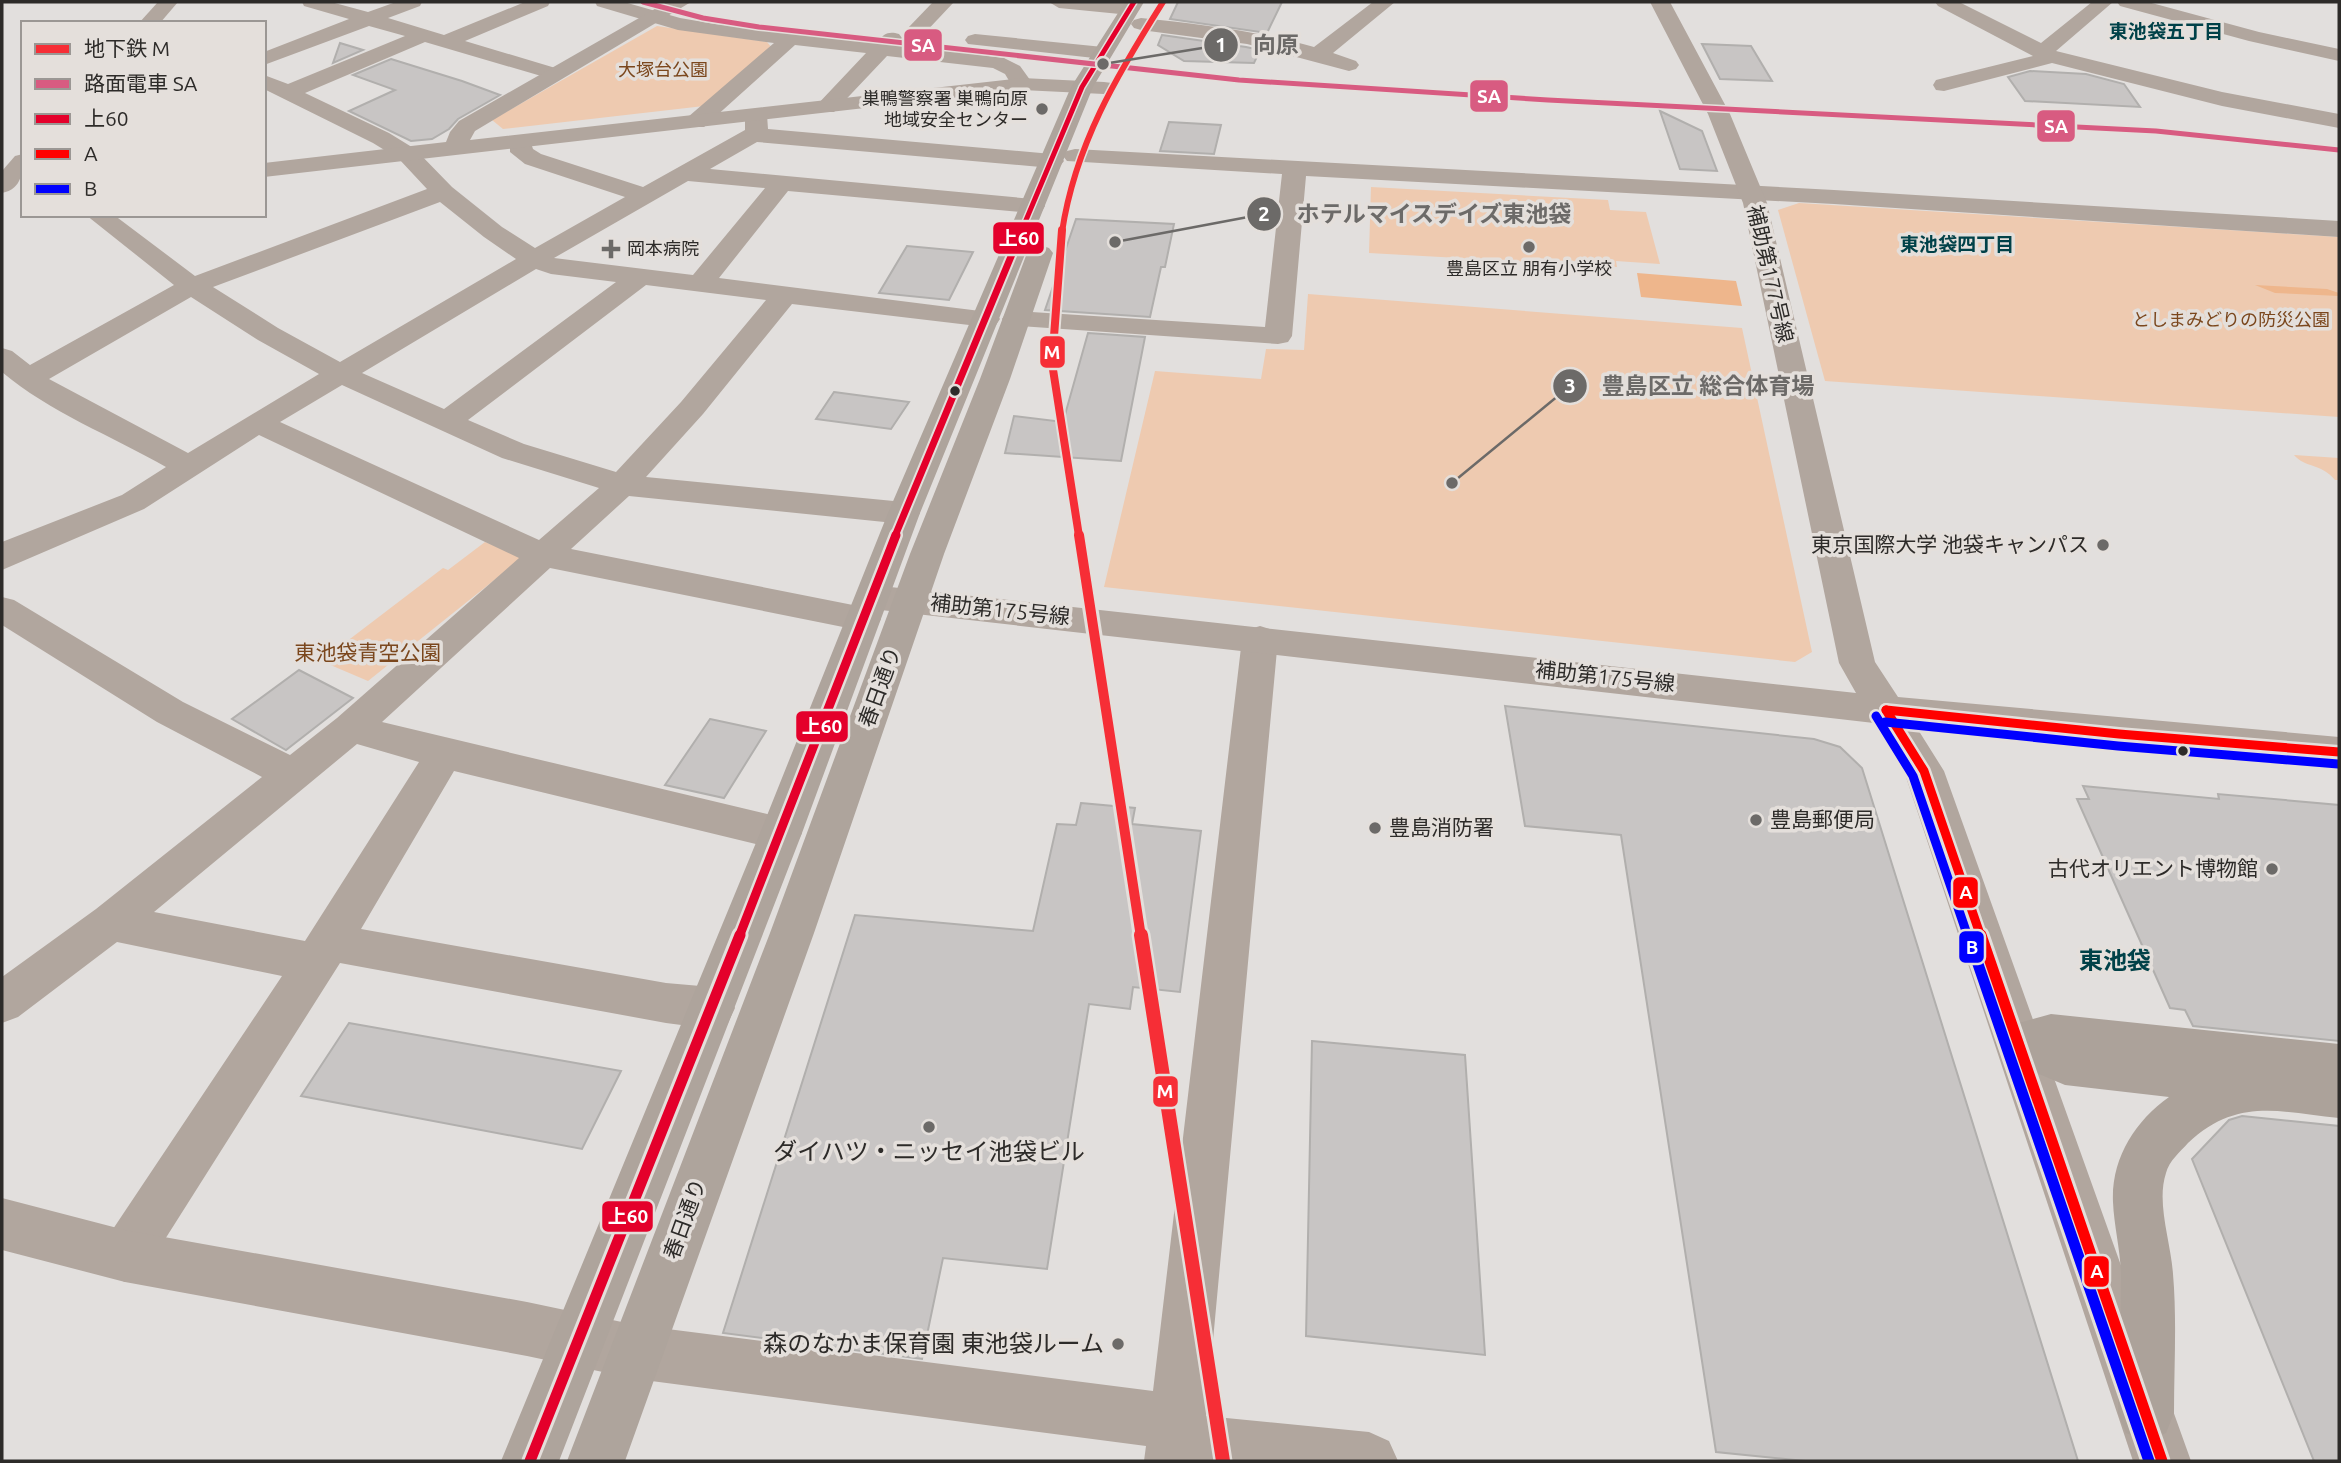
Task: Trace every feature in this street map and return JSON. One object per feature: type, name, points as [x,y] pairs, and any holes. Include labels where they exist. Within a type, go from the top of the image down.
[{"type":"highway","name":"春日通り","points":[[530,1461],[712,1008],[904,513],[1001,319],[1097,76],[1141,9]]},
{"type":"highway","name":"春日通り","points":[[596,1461],[792,933],[910,601],[1001,319],[1033,206],[1064,159]]},
{"type":"highway","points":[[2018,1043],[2051,1035],[2339,1066]]},
{"type":"highway","points":[[2018,1043],[2065,1063],[2339,1095]]},
{"type":"highway","points":[[2146,1413],[2147,1274],[2138,1200],[2141,1167],[2158,1139],[2184,1115],[2213,1099],[2262,1086]]},
{"type":"street","points":[[151,21],[168,2]]},
{"type":"street","points":[[311,2],[555,74]]},
{"type":"street","points":[[266,58],[413,2]]},
{"type":"street","points":[[288,92],[541,2]]},
{"type":"street","points":[[604,2],[678,24],[788,41],[997,62],[1009,66],[1018,74],[1022,85]]},
{"type":"street","points":[[826,107],[882,50],[944,2]]},
{"type":"street","points":[[1059,2],[1141,9],[1318,54],[1349,65]]},
{"type":"street","points":[[1318,54],[1385,2]]},
{"type":"street","name":"補助第177号線","points":[[1660,2],[1721,118],[1751,193],[1857,663],[1924,772],[2162,1461]]},
{"type":"street","points":[[1945,2],[2046,55],[2222,99],[2339,121]]},
{"type":"street","points":[[1975,103],[1944,85],[2046,55],[2104,2]]},
{"type":"street","points":[[2127,2],[2256,37],[2339,55]]},
{"type":"street","points":[[455,149],[461,132],[467,126],[656,18],[695,5],[768,19],[906,33],[1097,76]]},
{"type":"street","points":[[695,122],[788,41]]},
{"type":"street","points":[[2,559],[14,550],[133,502],[257,423],[534,259],[686,174],[754,125],[826,107],[1097,76]]},
{"type":"street","points":[[266,82],[381,138],[407,154],[443,191],[493,232],[534,259],[551,265],[1001,319],[1278,336],[1295,168]]},
{"type":"street","points":[[266,170],[695,122],[754,125],[1064,159],[1295,168],[1751,193],[2339,229]]},
{"type":"street","points":[[521,142],[522,152],[533,159],[645,196]]},
{"type":"street","points":[[686,174],[1033,206]]},
{"type":"street","points":[[701,283],[782,183]]},
{"type":"street","points":[[27,379],[192,286],[443,191]]},
{"type":"street","points":[[2,200],[21,198]]},
{"type":"street","points":[[101,217],[192,286],[261,330],[341,374],[513,451],[622,485],[904,513]]},
{"type":"street","points":[[447,421],[640,277]]},
{"type":"street","points":[[2,1003],[111,922],[351,728],[622,485],[692,408],[785,295]]},
{"type":"street","points":[[2,357],[27,379],[65,404],[112,425],[190,467]]},
{"type":"street","name":"補助第175号線","points":[[257,423],[542,555],[868,608],[910,601],[1886,710],[2119,734],[2339,752]]},
{"type":"street","points":[[2,609],[170,712],[291,774]]},
{"type":"street","points":[[1175,1442],[1260,639]]},
{"type":"street","points":[[351,728],[444,754],[781,833]]},
{"type":"street","points":[[125,1256],[322,953],[444,754]]},
{"type":"street","points":[[111,922],[712,1008]]},
{"type":"street","points":[[2,1224],[125,1256],[527,1329],[636,1352],[1175,1442],[1369,1461]]},
{"type":"green space","name":"大塚台公園","points":[[657,26],[767,42],[772,48],[704,106],[503,129],[492,120]]},
{"type":"green space","points":[[1371,187],[1608,200],[1610,210],[1646,212],[1660,264],[1616,261],[1617,267],[1369,253]]},
{"type":"green space","name":"としまみどりの防災公園","points":[[1799,203],[2339,237],[2339,417],[1825,381],[1778,210]]},
{"type":"green space","points":[[1308,294],[1742,328],[1812,652],[1795,662],[1104,587],[1155,371],[1261,379],[1266,349],[1304,350]]},
{"type":"green space","points":[[2294,455],[2339,458],[2339,480],[2335,480]]},
{"type":"green space","name":"東池袋青空公園","points":[[485,542],[523,557],[368,681],[321,661],[443,568],[448,570]]},
{"type":"shaded area","points":[[1637,273],[1736,281],[1742,306],[1641,297]]},
{"type":"shaded area","points":[[2255,285],[2327,289],[2339,293],[2339,296],[2275,293]]},
{"type":"building","points":[[1178,2],[1282,2],[1267,33],[1170,19]]},
{"type":"building","points":[[1162,35],[1260,50],[1254,63],[1184,61],[1158,45]]},
{"type":"building","points":[[340,43],[363,50],[333,63]]},
{"type":"building","points":[[1702,44],[1751,46],[1772,81],[1720,79]]},
{"type":"building","points":[[391,59],[500,95],[458,119],[449,129],[432,139],[411,141],[349,111],[395,90],[353,75]]},
{"type":"building","points":[[2030,71],[2086,74],[2124,84],[2140,107],[2025,101],[2008,77]]},
{"type":"building","points":[[1660,111],[1702,131],[1717,171],[1680,169]]},
{"type":"building","points":[[1169,122],[1221,125],[1214,154],[1160,151]]},
{"type":"building","points":[[1076,219],[1174,224],[1150,317],[1045,310]]},
{"type":"building","points":[[907,246],[973,252],[949,300],[879,293]]},
{"type":"building","points":[[1088,333],[1145,337],[1121,461],[1005,453],[1014,416],[1063,422]]},
{"type":"building","points":[[834,392],[909,402],[891,429],[816,419]]},
{"type":"building","points":[[299,670],[353,698],[286,750],[232,719]]},
{"type":"building","name":"豊島郵便局","points":[[1505,706],[1814,739],[1840,747],[1862,768],[2078,1461],[1805,1461],[1716,1452],[1621,835],[1525,826]]},
{"type":"building","points":[[710,719],[766,731],[724,798],[665,785]]},
{"type":"building","points":[[2083,786],[2219,799],[2218,794],[2339,805],[2339,1041],[2193,1026],[2185,1010],[2170,1008],[2077,799],[2089,799]]},
{"type":"building","name":"ダイハツ・ニッセイ池袋ビル","points":[[1081,803],[1135,808],[1132,824],[1201,831],[1180,992],[1133,987],[1130,1009],[1089,1004],[1047,1269],[943,1258],[922,1359],[723,1333],[855,915],[1033,931],[1057,824],[1076,825]]},
{"type":"building","points":[[349,1023],[621,1071],[582,1149],[301,1096]]},
{"type":"building","points":[[1312,1041],[1465,1055],[1485,1355],[1306,1336]]},
{"type":"building","points":[[2242,1116],[2339,1126],[2339,1461],[2314,1461],[2192,1159],[2229,1120]]},
{"type":"metro line","name":"M","points":[[1163,2],[1102,105],[1076,169],[1063,223],[1052,363],[1223,1461]]},
{"type":"tram line","name":"SA","points":[[643,2],[703,18],[759,27],[1239,80],[1548,100],[2156,131],[2339,150]]},
{"type":"transit line","name":"上60","points":[[530,1461],[781,833],[904,513],[1082,87],[1134,2]]},
{"type":"transit line","name":"A","points":[[1886,710],[1924,771],[2162,1461]]},
{"type":"transit line","name":"A","points":[[1886,710],[2119,734],[2339,752]]},
{"type":"transit line","name":"B","points":[[1876,716],[1913,776],[2149,1461]]},
{"type":"transit line","name":"B","points":[[1885,722],[2118,746],[2338,764]]},
{"type":"place","name":"向原","points":[[1103,64]]},
{"type":"place","name":"巣鴨警察署 巣鴨向原 地域安全センター","points":[[1042,109]]},
{"type":"place","name":"ホテルマイスデイズ東池袋","points":[[1115,242]]},
{"type":"place","name":"豊島区立 朋有小学校","points":[[1529,247]]},
{"type":"place","name":"岡本病院","points":[[611,249]]},
{"type":"place","name":"豊島区立 総合体育場","points":[[1452,483]]},
{"type":"place","name":"東京国際大学 池袋キャンパス","points":[[2103,545]]},
{"type":"place","name":"豊島郵便局","points":[[1756,820]]},
{"type":"place","name":"豊島消防署","points":[[1375,828]]},
{"type":"place","name":"古代オリエント博物館","points":[[2272,869]]},
{"type":"place","name":"ダイハツ・ニッセイ池袋ビル","points":[[929,1127]]},
{"type":"place","name":"森のなかま保育園 東池袋ルーム","points":[[1118,1344]]},
{"type":"district","name":"東池袋五丁目","points":[[2166,31]]},
{"type":"district","name":"東池袋四丁目","points":[[1957,244]]},
{"type":"district","name":"東池袋","points":[[2115,961]]}]
